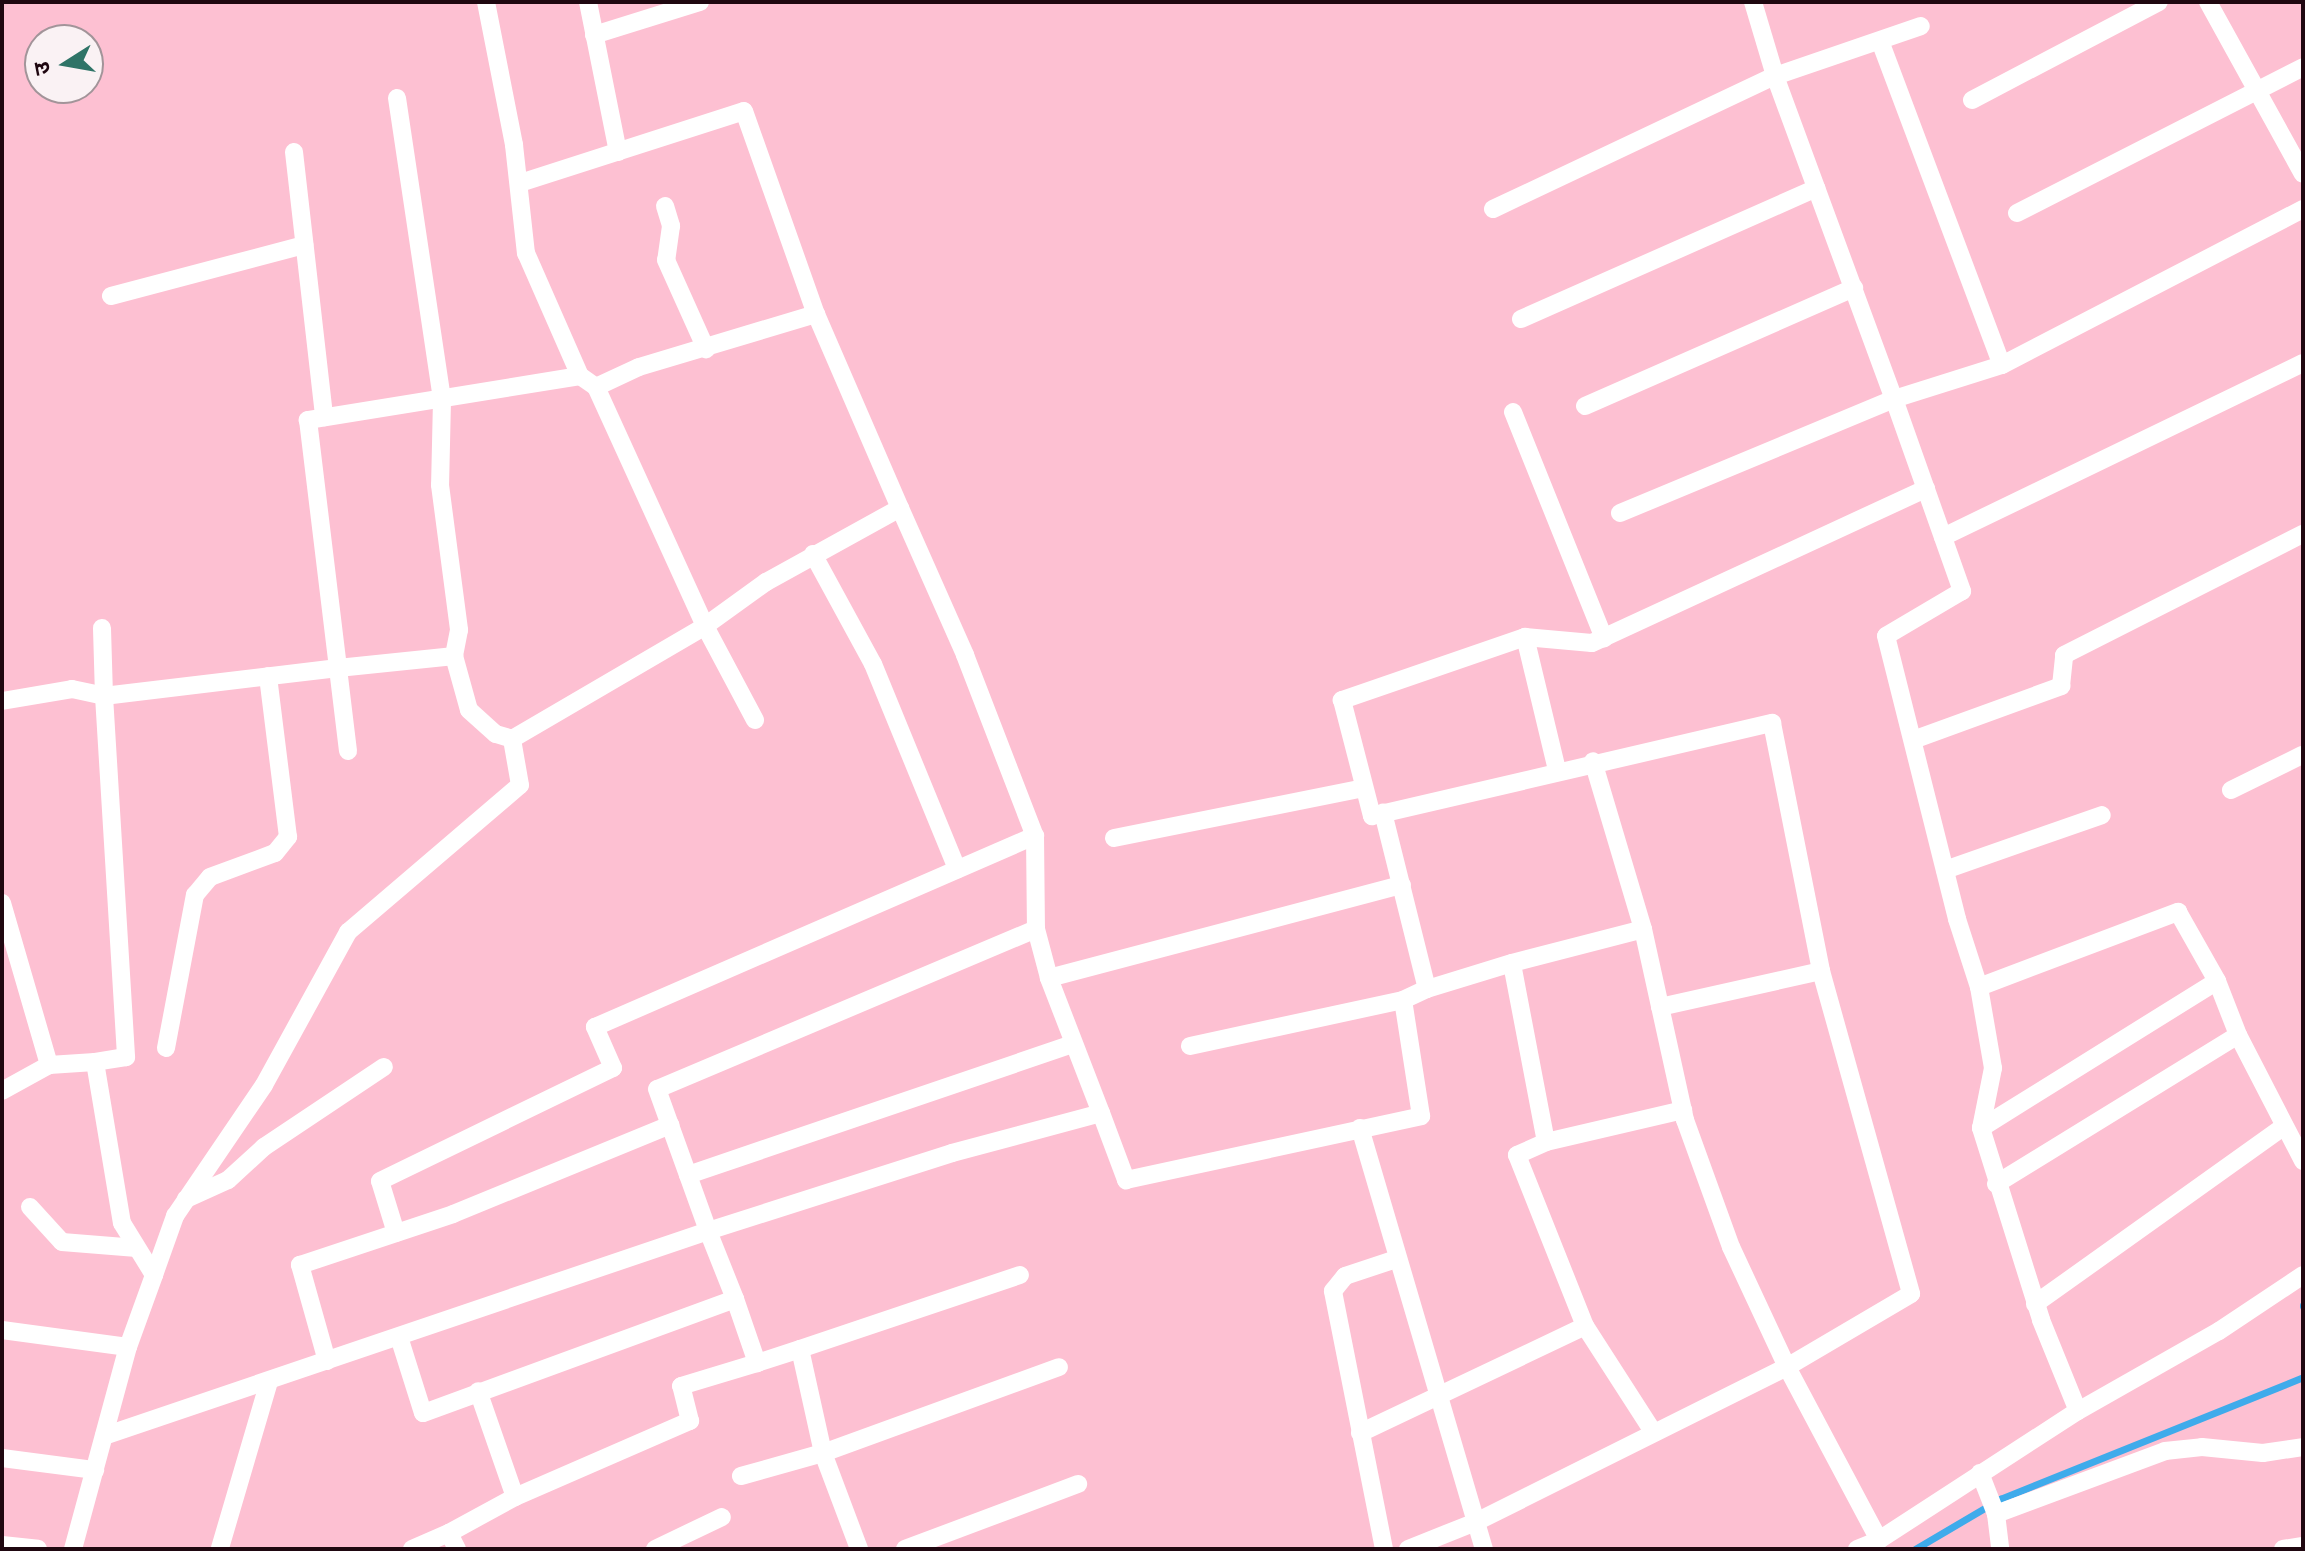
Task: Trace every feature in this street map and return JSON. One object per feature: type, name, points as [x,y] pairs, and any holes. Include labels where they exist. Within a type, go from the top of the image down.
[{"type":"street","points":[[486,2],[520,183],[518,214],[526,253],[705,626],[755,720]]},
{"type":"street","points":[[588,2],[618,152]]},
{"type":"street","points":[[594,35],[700,2]]},
{"type":"street","points":[[1753,2],[1775,76],[1962,591],[1886,636],[1945,870],[1979,987],[1993,1068],[1981,1128],[2035,1304],[2078,1411]]},
{"type":"street","points":[[1972,100],[2159,2]]},
{"type":"street","points":[[2208,2],[2303,174]]},
{"type":"street","points":[[1493,209],[1775,76],[1921,26]]},
{"type":"street","points":[[1880,41],[2002,365]]},
{"type":"street","points":[[2017,213],[2303,67]]},
{"type":"street","points":[[397,98],[442,400],[440,485],[459,630],[454,656],[469,710],[496,734],[512,739],[705,626],[813,554],[900,508]]},
{"type":"street","points":[[520,183],[744,111],[816,314],[965,655],[1035,836],[1036,929],[1049,978],[1126,1180],[1421,1116],[1403,1000]]},
{"type":"street","points":[[294,152],[324,417]]},
{"type":"street","points":[[1521,319],[1816,188]]},
{"type":"street","points":[[665,206],[671,226],[666,260],[706,349]]},
{"type":"street","points":[[1620,513],[1894,399],[2002,365],[2303,209]]},
{"type":"street","points":[[111,296],[304,245]]},
{"type":"street","points":[[1585,406],[1854,288]]},
{"type":"street","points":[[348,751],[308,420],[588,382],[816,314]]},
{"type":"street","points":[[1943,537],[2303,363]]},
{"type":"street","points":[[1513,412],[1604,638]]},
{"type":"street","points":[[1408,1549],[1476,1522],[1787,1367],[1911,1294],[1821,971],[1772,723],[1593,761],[1372,816],[1342,700],[1525,637],[1592,643],[1926,489]]},
{"type":"street","points":[[1913,740],[2061,686],[2064,655],[2303,534]]},
{"type":"street","points":[[813,554],[873,664],[957,869]]},
{"type":"street","points":[[2,1091],[49,1065],[126,1057],[102,628]]},
{"type":"street","points":[[1525,637],[1557,770]]},
{"type":"street","points":[[2,701],[72,689],[104,696],[454,656]]},
{"type":"street","points":[[166,1048],[195,895],[210,877],[275,853],[288,837],[268,676]]},
{"type":"street","points":[[73,1549],[128,1347],[186,1199],[264,1085],[348,932],[520,785],[512,739]]},
{"type":"street","points":[[2231,790],[2303,755]]},
{"type":"street","points":[[1593,761],[1643,929],[1683,1110],[1731,1247],[1787,1367],[1879,1540]]},
{"type":"street","points":[[1114,838],[1364,788]]},
{"type":"street","points":[[1383,812],[1427,989]]},
{"type":"street","points":[[1945,870],[2102,815]]},
{"type":"street","points":[[396,1233],[380,1181],[613,1068],[595,1027],[1035,836]]},
{"type":"street","points":[[1049,978],[1402,885]]},
{"type":"street","points":[[2,903],[10,961],[49,1065]]},
{"type":"street","points":[[1979,987],[2178,912],[2217,981],[2238,1035],[2303,1161]]},
{"type":"street","points":[[757,1363],[657,1089],[1036,929]]},
{"type":"street","points":[[1190,1046],[1403,1000],[1427,989],[1512,963],[1643,929]]},
{"type":"street","points":[[1512,963],[1546,1142]]},
{"type":"street","points":[[1660,1007],[1821,971]]},
{"type":"street","points":[[1981,1128],[2217,981]]},
{"type":"street","points":[[1996,1184],[2238,1035]]},
{"type":"street","points":[[688,1175],[1073,1044]]},
{"type":"street","points":[[95,1062],[122,1223],[154,1275]]},
{"type":"street","points":[[186,1199],[228,1180],[264,1147],[384,1067]]},
{"type":"street","points":[[1654,1433],[1585,1326],[1517,1155],[1546,1142],[1683,1110]]},
{"type":"street","points":[[104,1436],[708,1231],[952,1153],[1101,1113]]},
{"type":"street","points":[[327,1361],[300,1265],[396,1233],[670,1125]]},
{"type":"street","points":[[2035,1304],[2283,1127]]},
{"type":"street","points":[[1360,1128],[1396,1259],[1441,1397],[1484,1549]]},
{"type":"street","points":[[30,1207],[62,1242],[137,1248]]},
{"type":"street","points":[[1384,1549],[1333,1291],[1345,1276],[1396,1259]]},
{"type":"street","points":[[412,1549],[453,1541],[515,1497],[690,1421],[681,1386],[1020,1275]]},
{"type":"street","points":[[1857,1549],[1879,1540],[2078,1411],[2219,1331],[2303,1275]]},
{"type":"street","points":[[399,1337],[423,1413],[735,1299]]},
{"type":"street","points":[[1360,1433],[1585,1326]]},
{"type":"street","points":[[2,1330],[128,1347]]},
{"type":"street","points":[[800,1349],[823,1453],[859,1549]]},
{"type":"street","points":[[741,1476],[823,1453],[1059,1367]]},
{"type":"street","points":[[220,1548],[269,1382]]},
{"type":"street","points":[[478,1391],[515,1497]]},
{"type":"street","points":[[1996,1514],[2165,1451],[2202,1447],[2263,1453],[2303,1447]]},
{"type":"street","points":[[2,1458],[95,1470]]},
{"type":"street","points":[[1980,1473],[1996,1514],[2000,1549]]},
{"type":"street","points":[[905,1549],[1078,1484]]},
{"type":"street","points":[[655,1549],[722,1517]]},
{"type":"street","points":[[2,1545],[38,1549]]},
{"type":"street","points":[[2283,1549],[2303,1546]]},
{"type":"waterway","points":[[1915,1549],[2000,1499],[2303,1377]]}]
